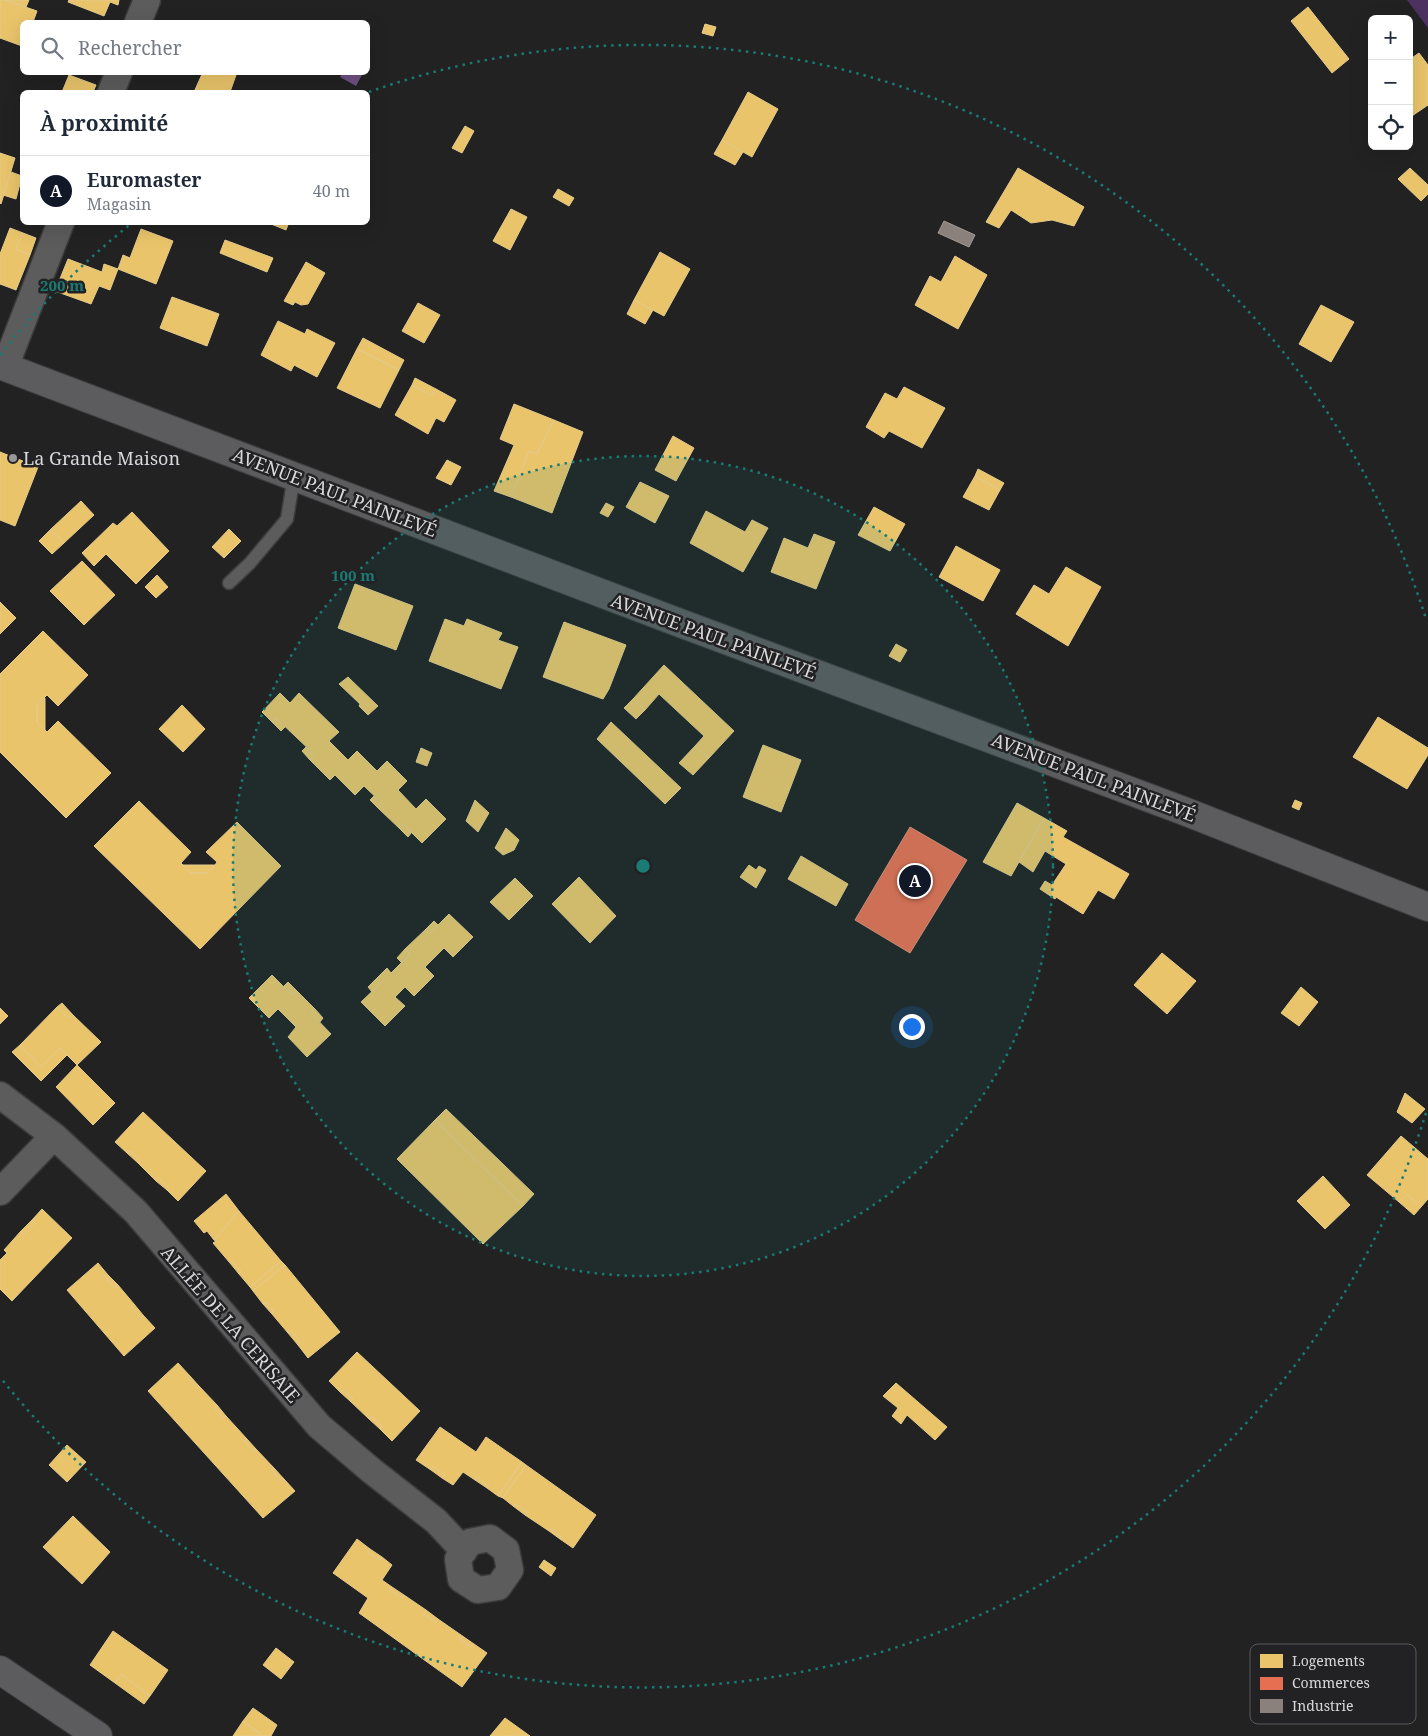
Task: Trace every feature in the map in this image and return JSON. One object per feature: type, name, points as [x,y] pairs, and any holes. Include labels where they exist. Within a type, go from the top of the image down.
[{"type":"main road","name":"AVENUE PAUL PAINLEVÉ","points":[[2,366],[672,620],[1184,811],[1428,907]]},
{"type":"main road","points":[[0,1670],[98,1736]]},
{"type":"street","points":[[139,20],[147,0]]},
{"type":"street","points":[[112,90],[118,75]]},
{"type":"street","points":[[2,366],[60,225]]},
{"type":"street","name":"ALLÉE DE LA CERISAIE","points":[[0,1096],[54,1136],[136,1212],[319,1426],[372,1471],[436,1521],[464,1551]]},
{"type":"street","points":[[0,1192],[54,1136]]},
{"type":"lane","points":[[229,583],[250,563],[287,519],[294,476]]},
{"type":"shaded area","points":[[1407,0],[1428,0],[1428,28]]},
{"type":"shaded area","points":[[342,75],[362,75],[356,86],[340,77]]},
{"type":"building: Logements","points":[[0,0],[37,11],[34,20],[20,20],[20,45],[0,38]]},
{"type":"building: Logements","points":[[5,0],[29,0],[26,7]]},
{"type":"building: Logements","points":[[69,0],[119,0],[118,5],[110,2],[104,16],[68,2]]},
{"type":"building: Logements","points":[[1308,7],[1349,59],[1332,73],[1291,21]]},
{"type":"building: Logements","points":[[705,24],[716,27],[713,36],[702,33]]},
{"type":"building: Logements","points":[[1419,53],[1428,65],[1428,105],[1413,115],[1413,60],[1413,57]]},
{"type":"building: Logements","points":[[69,75],[96,85],[94,90],[63,90]]},
{"type":"building: Logements","points":[[202,75],[236,75],[231,90],[195,90]]},
{"type":"building: Logements","points":[[748,92],[778,109],[752,157],[722,140]]},
{"type":"building: Logements","points":[[465,126],[474,131],[462,153],[452,148]]},
{"type":"building: Logements","points":[[722,140],[743,152],[735,165],[714,154]]},
{"type":"building: Logements","points":[[0,153],[15,158],[1,204],[0,203]]},
{"type":"building: Logements","points":[[1018,168],[1084,207],[1074,226],[1052,220],[1031,223],[1011,210],[999,228],[986,222]]},
{"type":"building: Logements","points":[[1410,168],[1428,185],[1428,194],[1421,201],[1398,179]]},
{"type":"building: Logements","points":[[11,172],[20,175],[16,199],[3,195]]},
{"type":"building: Logements","points":[[558,189],[574,198],[569,206],[553,197]]},
{"type":"building: Logements","points":[[511,209],[527,217],[510,250],[493,241]]},
{"type":"building: Logements","points":[[274,225],[288,225],[286,230]]},
{"type":"building: Logements","points":[[10,228],[23,233],[16,249],[30,255],[16,290],[0,284],[0,254]]},
{"type":"building: Logements","points":[[141,229],[173,241],[156,284],[118,269],[123,255],[130,258]]},
{"type":"building: Logements","points":[[23,233],[36,238],[30,255],[16,249]]},
{"type":"building: Logements","points":[[225,240],[273,258],[267,272],[220,253]]},
{"type":"building: Logements","points":[[660,252],[690,269],[664,316],[634,300]]},
{"type":"building: Logements","points":[[955,256],[987,275],[958,329],[915,305],[930,276],[941,282]]},
{"type":"building: Logements","points":[[68,259],[102,272],[104,264],[118,269],[110,290],[99,286],[91,304],[55,291]]},
{"type":"building: Logements","points":[[306,262],[325,273],[308,304],[301,305],[295,302],[293,305],[284,301]]},
{"type":"building: Logements","points":[[172,297],[219,314],[207,346],[160,328]]},
{"type":"building: Logements","points":[[634,300],[653,310],[645,324],[627,314]]},
{"type":"building: Logements","points":[[418,303],[440,315],[424,343],[402,331]]},
{"type":"building: Logements","points":[[1321,305],[1354,322],[1331,362],[1299,344]]},
{"type":"building: Logements","points":[[278,321],[305,334],[307,329],[335,343],[317,377],[294,365],[291,371],[261,355]]},
{"type":"building: Logements","points":[[363,338],[404,360],[399,370],[357,349]]},
{"type":"building: Logements","points":[[357,349],[399,370],[380,408],[337,388]]},
{"type":"building: Logements","points":[[415,378],[436,389],[432,396],[412,385]]},
{"type":"building: Logements","points":[[412,385],[432,396],[436,389],[456,400],[444,422],[436,418],[428,434],[395,415]]},
{"type":"building: Logements","points":[[904,387],[945,408],[922,448],[889,431],[884,438],[866,427],[885,393],[897,399]]},
{"type":"building: Logements","points":[[514,404],[554,420],[537,454],[529,451],[511,497],[494,491],[514,445],[500,439]]},
{"type":"building: Logements","points":[[554,420],[583,432],[552,513],[511,497],[529,451],[537,454]]},
{"type":"building: Logements","points":[[673,436],[694,448],[676,481],[655,470]]},
{"type":"building: Logements","points":[[0,452],[38,467],[15,526],[0,520]]},
{"type":"building: Logements","points":[[447,460],[461,467],[451,485],[436,478]]},
{"type":"building: Logements","points":[[978,469],[1004,483],[1000,490],[975,476]]},
{"type":"building: Logements","points":[[975,476],[1000,490],[989,510],[963,497]]},
{"type":"building: Logements","points":[[640,482],[669,496],[655,523],[626,507]]},
{"type":"building: Logements","points":[[81,501],[94,515],[64,543],[51,529]]},
{"type":"building: Logements","points":[[606,503],[614,507],[608,517],[600,513]]},
{"type":"building: Logements","points":[[874,507],[905,524],[890,551],[858,535]]},
{"type":"building: Logements","points":[[706,511],[745,532],[752,520],[768,528],[743,572],[690,543]]},
{"type":"building: Logements","points":[[132,512],[169,551],[136,584],[106,554],[94,566],[82,553],[113,523],[117,526]]},
{"type":"building: Logements","points":[[51,529],[64,543],[52,554],[39,541]]},
{"type":"building: Logements","points":[[229,529],[241,541],[224,558],[212,547]]},
{"type":"building: Logements","points":[[814,534],[835,542],[816,589],[771,572],[784,538],[808,548]]},
{"type":"building: Logements","points":[[956,546],[1000,570],[983,601],[939,577]]},
{"type":"building: Logements","points":[[82,561],[115,595],[84,625],[50,591]]},
{"type":"building: Logements","points":[[1066,567],[1101,587],[1068,646],[1016,614],[1034,585],[1049,594]]},
{"type":"building: Logements","points":[[157,575],[168,587],[156,598],[145,587]]},
{"type":"building: Logements","points":[[355,584],[413,606],[396,650],[338,628]]},
{"type":"building: Logements","points":[[0,602],[16,618],[0,634]]},
{"type":"building: Logements","points":[[445,619],[464,626],[467,619],[502,633],[498,640],[518,647],[501,689],[429,661]]},
{"type":"building: Logements","points":[[564,622],[626,645],[609,689],[603,699],[543,677]]},
{"type":"building: Logements","points":[[43,631],[88,675],[58,706],[47,695],[37,705],[37,722],[47,732],[58,721],[111,773],[66,818],[0,752],[0,674]]},
{"type":"building: Logements","points":[[896,644],[907,650],[900,662],[889,656]]},
{"type":"building: Logements","points":[[664,665],[734,731],[709,758],[695,746],[704,736],[659,694],[645,710],[633,699]]},
{"type":"building: Logements","points":[[348,677],[378,706],[368,715],[359,706],[360,704],[339,684]]},
{"type":"building: Logements","points":[[280,693],[290,703],[299,693],[339,732],[329,741],[348,760],[357,751],[377,771],[387,761],[407,781],[398,790],[416,809],[426,799],[446,819],[422,843],[403,824],[399,828],[379,809],[383,804],[364,786],[355,795],[335,775],[330,780],[310,760],[315,755],[276,718],[272,722],[262,712]]},
{"type":"building: Logements","points":[[45,698],[45,730],[37,722],[37,705]]},
{"type":"building: Logements","points":[[633,699],[645,710],[636,719],[624,708]]},
{"type":"building: Logements","points":[[182,705],[205,729],[183,752],[159,729]]},
{"type":"building: Logements","points":[[1378,717],[1428,748],[1428,755],[1407,789],[1353,757]]},
{"type":"building: Logements","points":[[276,718],[285,727],[281,731],[272,722]]},
{"type":"building: Logements","points":[[611,722],[681,788],[665,804],[597,739]]},
{"type":"building: Logements","points":[[763,745],[801,760],[781,812],[743,797]]},
{"type":"building: Logements","points":[[695,746],[709,758],[693,775],[679,763]]},
{"type":"building: Logements","points":[[306,747],[315,755],[310,760],[302,751]]},
{"type":"building: Logements","points":[[421,748],[432,753],[427,766],[416,762]]},
{"type":"building: Logements","points":[[374,796],[383,804],[379,809],[370,800]]},
{"type":"building: Logements","points":[[475,800],[489,813],[478,832],[466,821]]},
{"type":"building: Logements","points":[[1295,800],[1302,803],[1299,810],[1292,807]]},
{"type":"building: Logements","points":[[139,801],[191,852],[181,863],[191,873],[208,873],[217,862],[206,852],[237,822],[281,866],[200,949],[94,846]]},
{"type":"building: Logements","points":[[1017,803],[1044,818],[1011,876],[983,862]]},
{"type":"building: Logements","points":[[1044,818],[1067,831],[1063,837],[1129,874],[1114,899],[1098,890],[1083,914],[1040,889],[1045,881],[1052,885],[1066,864],[1045,851],[1033,872],[1019,862]]},
{"type":"building: Logements","points":[[403,824],[412,832],[408,837],[399,828]]},
{"type":"building: Logements","points":[[506,828],[519,840],[514,850],[503,855],[495,848]]},
{"type":"building: Logements","points":[[801,856],[848,884],[836,906],[788,879]]},
{"type":"building: Logements","points":[[183,865],[215,865],[208,873],[191,873]]},
{"type":"building: Logements","points":[[749,865],[756,870],[759,866],[766,870],[756,888],[740,877]]},
{"type":"building: Logements","points":[[579,877],[616,916],[590,943],[552,904]]},
{"type":"building: Logements","points":[[515,878],[533,896],[509,920],[490,902]]},
{"type":"building: Logements","points":[[449,914],[473,937],[453,957],[444,948],[425,967],[434,976],[414,996],[405,987],[395,997],[405,1006],[385,1026],[361,1002],[381,983],[376,979],[387,968],[391,973],[410,954],[405,949],[425,930],[429,934]]},
{"type":"building: Logements","points":[[434,921],[438,925],[429,934],[425,930]]},
{"type":"building: Logements","points":[[405,949],[410,954],[401,962],[397,958]]},
{"type":"building: Logements","points":[[1162,953],[1196,981],[1167,1014],[1134,985]]},
{"type":"building: Logements","points":[[272,975],[292,995],[297,991],[315,1009],[311,1013],[331,1034],[307,1057],[288,1037],[296,1027],[278,1009],[269,1018],[249,998]]},
{"type":"building: Logements","points":[[376,979],[381,983],[372,992],[368,987]]},
{"type":"building: Logements","points":[[288,982],[297,991],[292,995],[284,986]]},
{"type":"building: Logements","points":[[1301,987],[1318,1002],[1299,1026],[1281,1013]]},
{"type":"building: Logements","points":[[62,1003],[73,1015],[69,1019],[57,1007]]},
{"type":"building: Logements","points":[[57,1007],[69,1019],[73,1015],[101,1042],[77,1065],[60,1048],[41,1067],[20,1045]]},
{"type":"building: Logements","points":[[0,1008],[8,1016],[0,1024]]},
{"type":"building: Logements","points":[[315,1009],[323,1018],[320,1022],[311,1013]]},
{"type":"building: Logements","points":[[20,1045],[41,1067],[60,1048],[67,1055],[41,1081],[12,1052]]},
{"type":"building: Logements","points":[[77,1065],[115,1103],[93,1125],[56,1087]]},
{"type":"building: Logements","points":[[1405,1093],[1425,1109],[1412,1123],[1397,1112]]},
{"type":"building: Logements","points":[[446,1109],[534,1194],[523,1206],[435,1120]]},
{"type":"building: Logements","points":[[143,1112],[206,1171],[178,1201],[159,1178],[156,1181],[138,1163],[140,1160],[130,1151],[127,1153],[115,1142]]},
{"type":"building: Logements","points":[[435,1120],[523,1206],[483,1244],[397,1159]]},
{"type":"building: Logements","points":[[1401,1136],[1428,1159],[1428,1199],[1421,1207],[1407,1194],[1399,1202],[1367,1175]]},
{"type":"building: Logements","points":[[130,1151],[140,1160],[138,1163],[127,1153]]},
{"type":"building: Logements","points":[[1323,1176],[1350,1205],[1325,1229],[1297,1201]]},
{"type":"building: Logements","points":[[159,1178],[169,1188],[167,1190],[156,1181]]},
{"type":"building: Logements","points":[[226,1194],[239,1211],[214,1240],[207,1231],[204,1233],[194,1221]]},
{"type":"building: Logements","points":[[1407,1194],[1421,1207],[1414,1215],[1399,1202]]},
{"type":"building: Logements","points":[[42,1209],[72,1238],[12,1301],[0,1289],[0,1260],[7,1253],[4,1250],[21,1231],[24,1234],[35,1223],[32,1220]]},
{"type":"building: Logements","points":[[239,1211],[281,1261],[250,1287],[239,1274],[241,1272],[232,1261],[230,1263],[213,1243]]},
{"type":"building: Logements","points":[[32,1220],[35,1223],[24,1234],[21,1231]]},
{"type":"building: Logements","points":[[232,1261],[241,1272],[239,1274],[230,1263]]},
{"type":"building: Logements","points":[[281,1261],[285,1265],[253,1291],[250,1287]]},
{"type":"building: Logements","points":[[98,1263],[108,1275],[105,1277],[115,1288],[118,1285],[134,1304],[131,1307],[141,1318],[143,1315],[155,1328],[124,1356],[67,1290]]},
{"type":"building: Logements","points":[[285,1265],[340,1332],[308,1358],[298,1345],[301,1342],[291,1331],[288,1333],[272,1314],[274,1312],[266,1302],[263,1304],[253,1291]]},
{"type":"building: Logements","points":[[108,1275],[118,1285],[115,1288],[105,1277]]},
{"type":"building: Logements","points":[[266,1302],[274,1312],[272,1314],[263,1304]]},
{"type":"building: Logements","points":[[134,1304],[143,1315],[141,1318],[131,1307]]},
{"type":"building: Logements","points":[[291,1331],[301,1342],[298,1345],[288,1333]]},
{"type":"building: Logements","points":[[357,1352],[420,1411],[392,1441],[380,1429],[382,1426],[371,1416],[369,1419],[350,1401],[353,1399],[343,1390],[340,1392],[329,1381]]},
{"type":"building: Logements","points":[[178,1363],[190,1376],[188,1379],[197,1388],[199,1386],[217,1405],[214,1408],[223,1418],[226,1416],[247,1439],[244,1441],[254,1451],[256,1449],[274,1468],[271,1470],[281,1481],[284,1479],[295,1491],[263,1518],[148,1391]]},
{"type":"building: Logements","points":[[190,1376],[199,1386],[197,1388],[188,1379]]},
{"type":"building: Logements","points":[[896,1383],[947,1427],[935,1440],[907,1415],[901,1424],[892,1416],[898,1408],[883,1396]]},
{"type":"building: Logements","points":[[343,1390],[353,1399],[350,1401],[340,1392]]},
{"type":"building: Logements","points":[[217,1405],[226,1416],[223,1418],[214,1408]]},
{"type":"building: Logements","points":[[371,1416],[382,1426],[380,1429],[369,1419]]},
{"type":"building: Logements","points":[[440,1427],[476,1452],[486,1437],[522,1462],[498,1496],[477,1477],[475,1480],[463,1472],[453,1485],[442,1478],[445,1475],[433,1467],[431,1470],[416,1460]]},
{"type":"building: Logements","points":[[247,1439],[256,1449],[254,1451],[244,1441]]},
{"type":"building: Logements","points":[[67,1445],[86,1462],[67,1482],[49,1465]]},
{"type":"building: Logements","points":[[522,1462],[526,1465],[503,1498],[498,1496]]},
{"type":"building: Logements","points":[[526,1465],[596,1515],[573,1548],[560,1539],[561,1537],[551,1529],[549,1531],[525,1515],[527,1512],[515,1504],[513,1506],[503,1498]]},
{"type":"building: Logements","points":[[433,1467],[445,1475],[442,1478],[431,1470]]},
{"type":"building: Logements","points":[[274,1468],[284,1479],[281,1481],[271,1470]]},
{"type":"building: Logements","points":[[477,1477],[489,1486],[487,1488],[475,1480]]},
{"type":"building: Logements","points":[[515,1504],[527,1512],[525,1515],[513,1506]]},
{"type":"building: Logements","points":[[73,1516],[110,1552],[82,1584],[43,1547]]},
{"type":"building: Logements","points":[[551,1529],[561,1537],[560,1539],[549,1531]]},
{"type":"building: Logements","points":[[357,1539],[370,1549],[368,1553],[380,1560],[382,1557],[392,1565],[382,1580],[392,1587],[390,1590],[402,1598],[404,1595],[426,1610],[423,1614],[436,1622],[438,1619],[461,1635],[459,1639],[471,1647],[474,1644],[487,1653],[462,1687],[359,1613],[368,1598],[333,1573]]},
{"type":"building: Logements","points":[[370,1549],[382,1557],[380,1560],[368,1553]]},
{"type":"building: Logements","points":[[544,1560],[556,1568],[551,1576],[539,1567]]},
{"type":"building: Logements","points":[[392,1587],[404,1595],[402,1598],[390,1590]]},
{"type":"building: Logements","points":[[426,1610],[438,1619],[436,1622],[423,1614]]},
{"type":"building: Logements","points":[[113,1631],[168,1670],[150,1696],[121,1674],[115,1683],[90,1665]]},
{"type":"building: Logements","points":[[461,1635],[474,1644],[471,1647],[459,1639]]},
{"type":"building: Logements","points":[[276,1648],[294,1662],[281,1679],[263,1665]]},
{"type":"building: Logements","points":[[121,1674],[150,1696],[144,1704],[115,1683]]},
{"type":"building: Logements","points":[[253,1708],[277,1725],[271,1736],[263,1736],[243,1721]]},
{"type":"building: Logements","points":[[505,1718],[530,1736],[490,1736]]},
{"type":"building: Logements","points":[[243,1721],[263,1736],[233,1736]]},
{"type":"building: Commerces","points":[[910,827],[967,860],[910,953],[855,920]]},
{"type":"building: Industrie","points":[[944,221],[975,235],[969,247],[938,233]]},
{"type":"place","name":"La Grande Maison","points":[[13,458]]},
{"type":"place","name":"Euromaster","points":[[915,881]]}]
